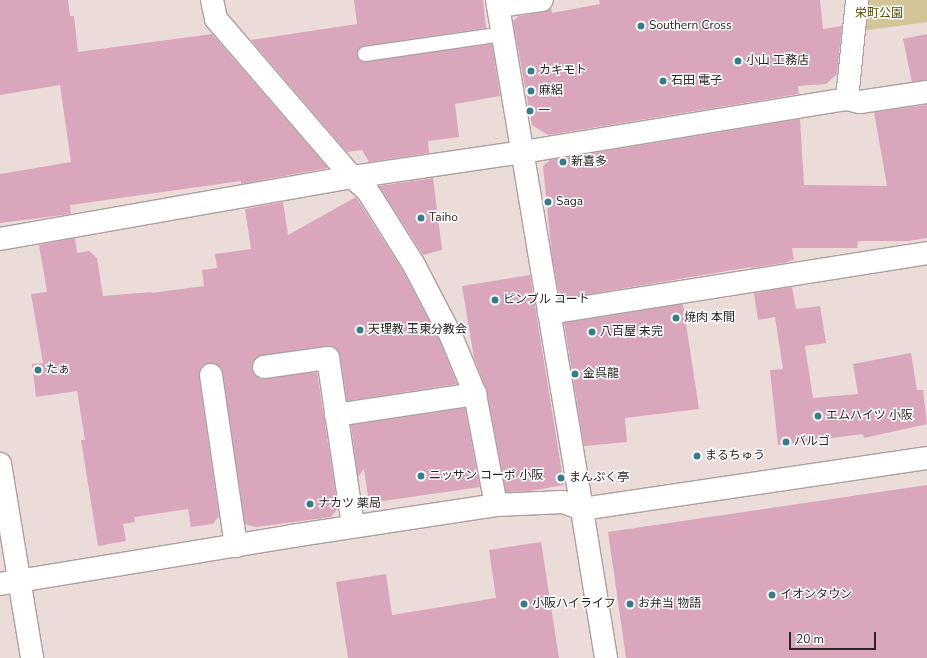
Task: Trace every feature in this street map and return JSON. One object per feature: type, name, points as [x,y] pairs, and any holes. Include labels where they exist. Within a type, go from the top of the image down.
[{"type":"street","points":[[212,0],[216,19],[352,177],[367,190],[414,265],[451,336],[475,394],[496,505]]},
{"type":"street","points":[[542,0],[497,3],[606,658]]},
{"type":"street","points":[[847,99],[857,0]]},
{"type":"street","points":[[0,239],[352,177],[523,152],[847,99],[860,102],[927,92]]},
{"type":"street","points":[[549,313],[927,253]]},
{"type":"street","points":[[264,367],[328,358],[353,526]]},
{"type":"street","points":[[211,375],[236,546]]},
{"type":"street","points":[[336,415],[475,394]]},
{"type":"street","points":[[9,583],[353,526],[496,505],[563,502],[582,509],[927,458]]},
{"type":"street","points":[[0,464],[9,583],[32,658]]},
{"type":"lane","points":[[365,54],[502,34]]},
{"type":"green space","name":"栄町公園","points":[[864,0],[927,0],[927,22],[861,31]]},
{"type":"building","points":[[0,0],[68,0],[70,16],[74,16],[78,52],[212,34],[328,168],[241,184],[241,181],[70,205],[71,214],[0,223],[0,174],[71,162],[60,85],[0,95]]},
{"type":"building","points":[[354,0],[483,0],[486,28],[364,46],[357,51],[357,56],[362,62],[366,62],[492,44],[500,96],[455,104],[459,137],[428,141],[429,153],[369,162],[362,150],[347,152],[251,40],[357,24]]},
{"type":"building","points":[[599,0],[820,0],[823,29],[842,26],[837,74],[826,84],[798,86],[799,94],[548,135],[532,125],[513,21],[519,16],[544,12],[551,8],[552,13],[600,4]]},
{"type":"building","points":[[927,34],[927,80],[912,82],[903,39]]},
{"type":"building","points":[[927,105],[927,238],[908,241],[858,241],[857,248],[792,248],[794,260],[788,261],[789,262],[560,299],[552,256],[543,166],[550,160],[800,119],[804,185],[887,186],[874,112]]},
{"type":"building","name":"Taiho","points":[[433,178],[442,250],[423,255],[379,186]]},
{"type":"building","points":[[356,197],[403,271],[440,341],[457,384],[347,401],[340,356],[338,351],[333,347],[326,346],[257,357],[253,362],[252,368],[254,374],[260,379],[317,372],[338,508],[331,517],[256,527],[245,524],[223,373],[221,367],[215,363],[204,365],[200,370],[199,377],[219,516],[213,524],[191,527],[188,509],[134,517],[135,522],[123,524],[126,541],[98,546],[81,440],[85,440],[77,391],[36,397],[32,364],[43,363],[31,294],[47,292],[39,245],[75,238],[77,253],[89,251],[97,258],[103,296],[152,293],[204,286],[202,270],[217,268],[215,254],[251,249],[245,209],[283,202],[288,235]]},
{"type":"building","points":[[530,275],[564,485],[530,491],[506,492],[487,392],[474,358],[462,286]]},
{"type":"building","points":[[792,287],[796,309],[820,306],[826,343],[805,346],[813,398],[858,394],[853,364],[911,353],[917,390],[923,390],[927,424],[864,438],[863,434],[778,445],[770,370],[783,369],[775,317],[758,320],[754,293]]},
{"type":"building","points":[[683,304],[699,409],[625,418],[627,442],[584,446],[564,323]]},
{"type":"building","points":[[465,408],[480,487],[369,503],[364,469],[358,477],[351,425]]},
{"type":"building","name":"イオンタウン","points":[[927,485],[927,658],[626,658],[608,532]]},
{"type":"building","points":[[541,542],[559,658],[348,658],[336,582],[386,574],[392,615],[496,598],[489,550]]},
{"type":"place","name":"Southern Cross","points":[[641,26]]},
{"type":"place","name":"小山 工務店","points":[[738,61]]},
{"type":"place","name":"カキモト","points":[[531,71]]},
{"type":"place","name":"石田 電子","points":[[663,81]]},
{"type":"place","name":"麻絽","points":[[531,91]]},
{"type":"place","name":"一","points":[[530,111]]},
{"type":"place","name":"新喜多","points":[[563,162]]},
{"type":"place","name":"Saga","points":[[548,202]]},
{"type":"place","name":"Taiho","points":[[421,218]]},
{"type":"place","name":"ピンブル コート","points":[[495,300]]},
{"type":"place","name":"焼肉 本間","points":[[676,318]]},
{"type":"place","name":"天理教 玉東分教会","points":[[360,330]]},
{"type":"place","name":"八百屋 未完","points":[[592,332]]},
{"type":"place","name":"たぁ","points":[[38,370]]},
{"type":"place","name":"金呉龍","points":[[575,374]]},
{"type":"place","name":"エムハイツ 小阪","points":[[818,416]]},
{"type":"place","name":"バルゴ","points":[[786,442]]},
{"type":"place","name":"まるちゅう","points":[[697,456]]},
{"type":"place","name":"ニッサン コーポ 小阪","points":[[421,476]]},
{"type":"place","name":"まんぷく亭","points":[[561,478]]},
{"type":"place","name":"ナカツ 薬局","points":[[310,504]]},
{"type":"place","name":"イオンタウン","points":[[772,595]]},
{"type":"place","name":"小阪ハイライフ","points":[[524,604]]},
{"type":"place","name":"お弁当 物語","points":[[630,604]]}]
